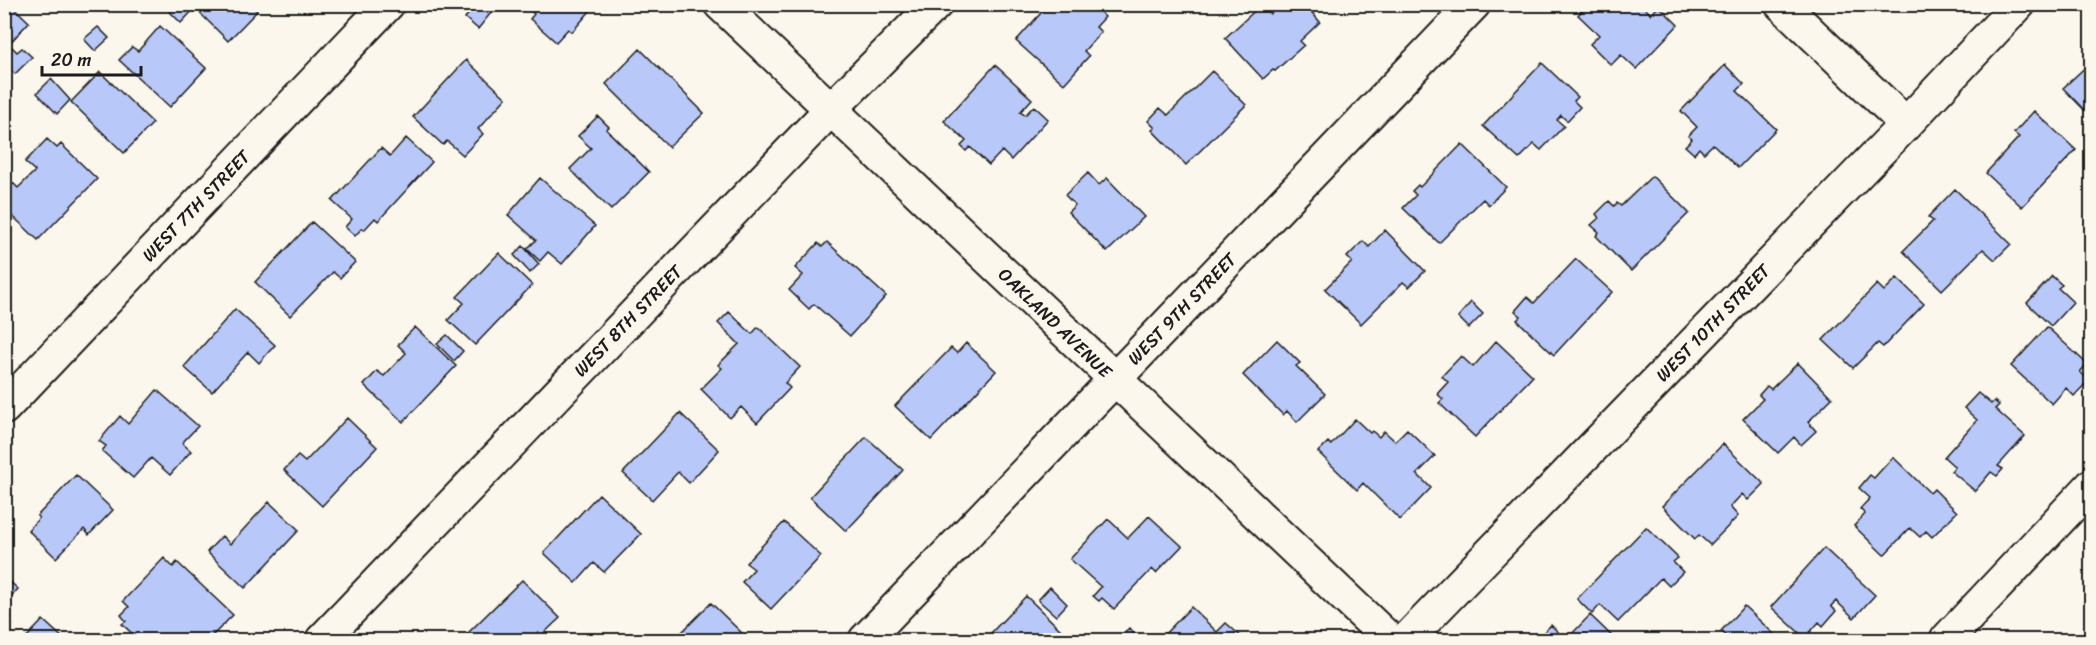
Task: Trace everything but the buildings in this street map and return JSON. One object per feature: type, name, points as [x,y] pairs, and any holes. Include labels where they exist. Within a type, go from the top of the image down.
[{"type":"street","name":"WEST 7TH STREET","points":[[4,408],[388,4]]},
{"type":"street","name":"OAKLAND AVENUE","points":[[720,4],[1390,640]]},
{"type":"street","name":"WEST 8TH STREET","points":[[322,640],[831,109],[936,4]]},
{"type":"street","name":"WEST 9TH STREET","points":[[865,640],[1474,4]]},
{"type":"street","points":[[1781,4],[1906,124]]},
{"type":"street","name":"WEST 10TH STREET","points":[[1406,640],[1906,124],[2019,4]]},
{"type":"street","points":[[1946,640],[2091,485]]}]
